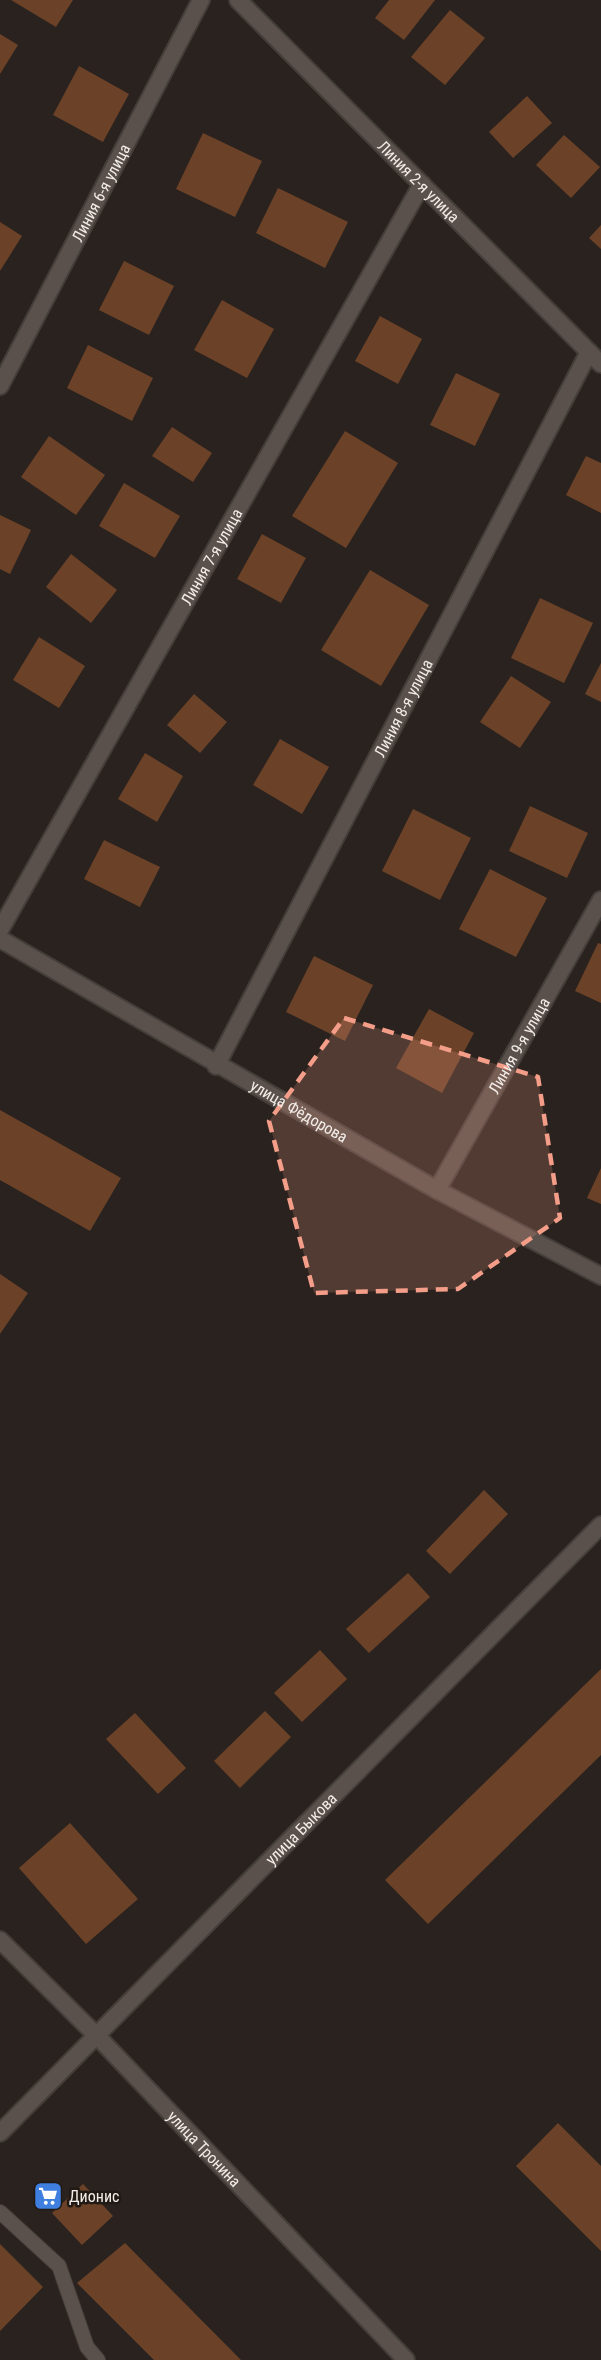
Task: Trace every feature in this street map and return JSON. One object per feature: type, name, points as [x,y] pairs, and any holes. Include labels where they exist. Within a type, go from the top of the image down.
[{"type":"street","name":"Линия 6-я улица","points":[[0,386],[201,0]]},
{"type":"street","name":"Линия 2-я улица","points":[[238,0],[601,364]]},
{"type":"street","name":"Линия 7-я улица","points":[[0,930],[422,184]]},
{"type":"street","name":"Линия 8-я улица","points":[[216,1066],[589,352]]},
{"type":"street","name":"Линия 9-я улица","points":[[437,1190],[601,900]]},
{"type":"street","name":"улица Фёдорова","points":[[0,939],[216,1066],[437,1190],[601,1276]]},
{"type":"street","name":"улица Быкова","points":[[0,2133],[98,2037],[601,1525]]},
{"type":"street","name":"улица Тронина","points":[[0,1940],[98,2037],[406,2360]]},
{"type":"lane","points":[[0,2212],[59,2266],[87,2347],[98,2360]]},
{"type":"highlighted area","points":[[344,1018],[538,1077],[560,1218],[458,1289],[314,1293],[269,1121]]},
{"type":"building","points":[[11,0],[73,0],[56,27]]},
{"type":"building","points":[[389,0],[435,0],[404,40],[375,18]]},
{"type":"building","points":[[450,10],[485,38],[445,85],[411,57]]},
{"type":"building","points":[[0,34],[18,45],[0,74]]},
{"type":"building","points":[[79,66],[129,94],[103,142],[53,115]]},
{"type":"building","points":[[527,96],[552,123],[513,158],[489,132]]},
{"type":"building","points":[[203,133],[262,161],[235,217],[176,189]]},
{"type":"building","points":[[564,135],[600,167],[571,198],[536,165]]},
{"type":"building","points":[[278,188],[348,222],[325,268],[256,233]]},
{"type":"building","points":[[0,222],[22,236],[0,271]]},
{"type":"building","points":[[601,225],[601,249],[589,238]]},
{"type":"building","points":[[124,261],[174,286],[149,335],[99,310]]},
{"type":"building","points":[[222,300],[274,329],[247,378],[194,350]]},
{"type":"building","points":[[380,316],[422,339],[398,384],[355,361]]},
{"type":"building","points":[[88,345],[153,378],[132,421],[67,388]]},
{"type":"building","points":[[456,373],[500,394],[475,446],[430,425]]},
{"type":"building","points":[[172,427],[212,453],[193,482],[152,456]]},
{"type":"building","points":[[345,431],[398,463],[346,548],[292,516]]},
{"type":"building","points":[[49,436],[105,475],[76,515],[21,477]]},
{"type":"building","points":[[586,456],[601,463],[601,513],[566,495]]},
{"type":"building","points":[[124,483],[180,516],[155,558],[99,526]]},
{"type":"building","points":[[0,515],[31,530],[10,574],[0,569]]},
{"type":"building","points":[[262,534],[306,558],[281,603],[237,579]]},
{"type":"building","points":[[71,554],[117,590],[91,623],[46,587]]},
{"type":"building","points":[[370,570],[429,605],[381,686],[321,650]]},
{"type":"building","points":[[540,598],[593,623],[564,683],[511,658]]},
{"type":"building","points":[[39,637],[85,666],[59,708],[13,680]]},
{"type":"building","points":[[601,663],[601,702],[585,694]]},
{"type":"building","points":[[511,676],[551,702],[520,748],[480,722]]},
{"type":"building","points":[[194,694],[227,722],[200,753],[167,725]]},
{"type":"building","points":[[280,739],[329,767],[302,814],[253,785]]},
{"type":"building","points":[[145,753],[183,776],[157,822],[118,799]]},
{"type":"building","points":[[530,806],[588,833],[567,878],[509,851]]},
{"type":"building","points":[[413,809],[471,838],[440,900],[382,871]]},
{"type":"building","points":[[104,840],[160,867],[140,907],[84,879]]},
{"type":"building","points":[[490,869],[547,898],[516,957],[459,929]]},
{"type":"building","points":[[598,943],[601,944],[601,1003],[575,991]]},
{"type":"building","points":[[314,956],[373,985],[345,1041],[286,1012]]},
{"type":"building","points":[[429,1009],[474,1033],[442,1093],[396,1068]]},
{"type":"building","points":[[0,1110],[121,1178],[90,1231],[0,1180]]},
{"type":"building","points":[[601,1168],[601,1204],[587,1198]]},
{"type":"building","points":[[0,1274],[28,1293],[0,1334]]},
{"type":"building","points":[[484,1490],[508,1514],[450,1574],[426,1551]]},
{"type":"building","points":[[408,1573],[430,1597],[369,1653],[346,1629]]},
{"type":"building","points":[[320,1650],[347,1679],[302,1722],[274,1693]]},
{"type":"building","points":[[601,1669],[601,1755],[428,1924],[385,1880]]},
{"type":"building","points":[[265,1711],[291,1737],[240,1788],[214,1761]]},
{"type":"building","points":[[135,1713],[186,1768],[158,1794],[106,1739]]},
{"type":"building","points":[[70,1823],[138,1899],[86,1944],[19,1868]]},
{"type":"building","points":[[558,2123],[601,2166],[601,2251],[516,2166]]},
{"type":"building","points":[[83,2184],[113,2216],[82,2245],[52,2213]]},
{"type":"building","points":[[125,2243],[241,2360],[154,2360],[77,2283]]},
{"type":"building","points":[[0,2244],[43,2287],[0,2331]]},
{"type":"place","name":"Дионис","points":[[48,2196]]}]
